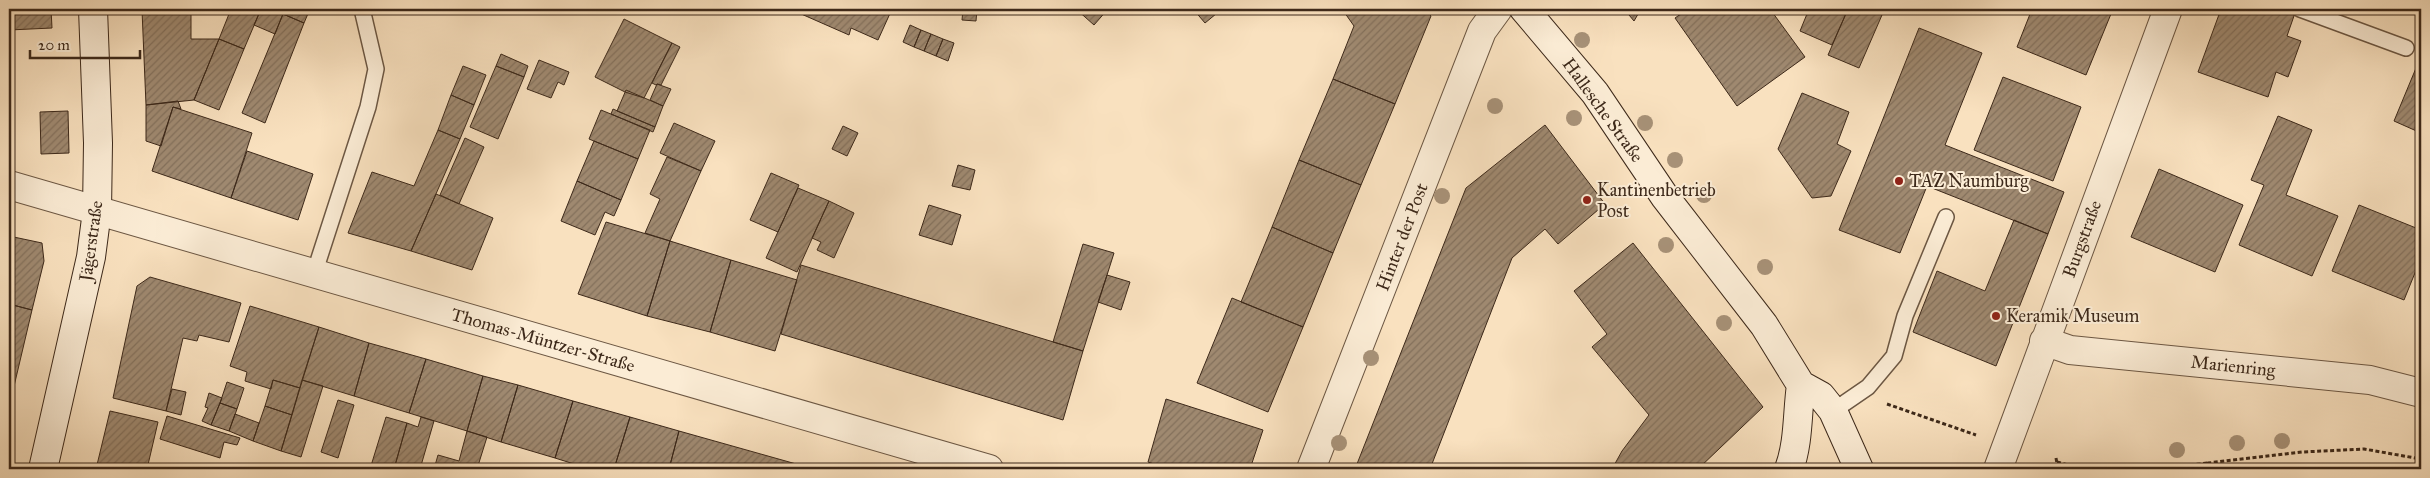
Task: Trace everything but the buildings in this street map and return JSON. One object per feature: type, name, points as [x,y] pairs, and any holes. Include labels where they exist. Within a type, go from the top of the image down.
[{"type":"street","name":"Jägerstraße","points":[[43,469],[91,257],[97,211],[98,150],[93,9]]},
{"type":"street","name":"Hinter der Post","points":[[1311,469],[1482,31],[1498,9]]},
{"type":"street","name":"Hallesche Straße","points":[[1524,9],[1595,93],[1665,198],[1764,325],[1801,385]]},
{"type":"street","name":"Burgstraße","points":[[2003,458],[2044,341],[2168,9]]},
{"type":"street","name":"Thomas-Müntzer-Straße","points":[[9,185],[989,469]]},
{"type":"street","name":"Marienring","points":[[2044,341],[2070,350],[2370,380],[2421,393]]},
{"type":"street","points":[[1789,469],[1795,451],[1801,385],[1821,396],[1833,411],[1859,469]]},
{"type":"lane","points":[[314,274],[368,107],[376,69],[362,9]]},
{"type":"lane","points":[[2300,9],[2406,48]]},
{"type":"lane","points":[[1833,411],[1868,387],[1894,356],[1905,316],[1946,217]]},
{"type":"path","points":[[1883,402],[2003,458]]},
{"type":"path","points":[[2158,469],[2302,452],[2364,448],[2421,459]]},
{"type":"path","points":[[2058,469],[2056,460],[2084,469]]},
{"type":"path","points":[[2204,469],[2208,463]]},
{"type":"place","name":"TAZ Naumburg","points":[[1899,181]]},
{"type":"place","name":"Kantinenbetrieb Post","points":[[1587,200]]},
{"type":"place","name":"Keramik Museum","points":[[1996,316]]}]
